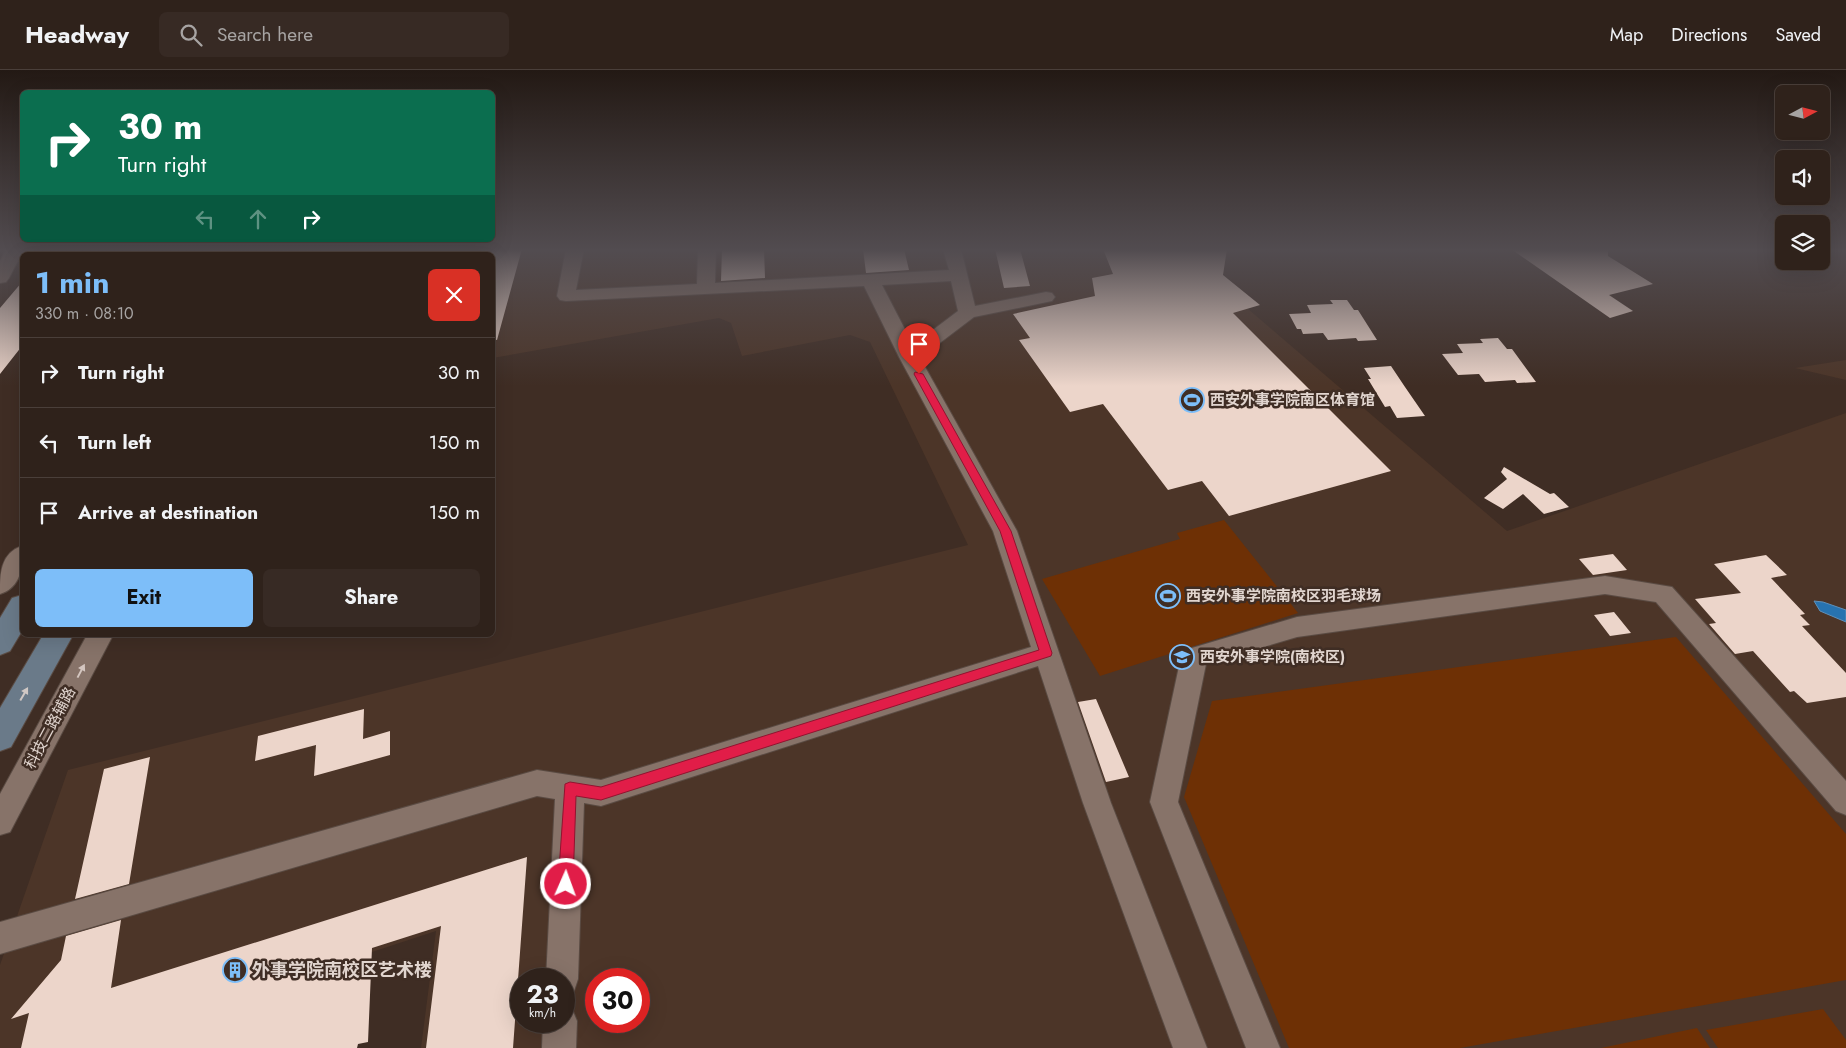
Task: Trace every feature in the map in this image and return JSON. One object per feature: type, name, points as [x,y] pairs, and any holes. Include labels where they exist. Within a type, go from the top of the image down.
[{"type":"main road","points":[[0,643],[20,609]]},
{"type":"main road","points":[[0,737],[57,637]]},
{"type":"street","points":[[566,295],[593,295]]},
{"type":"street","points":[[878,295],[909,357],[1005,531],[1097,803],[1190,1048]]},
{"type":"street","points":[[963,295],[968,313]]},
{"type":"street","points":[[909,357],[968,313],[1046,297]]},
{"type":"street","points":[[0,585],[20,558]]},
{"type":"street","points":[[1263,1048],[1164,802],[1194,657],[1297,627],[1605,585],[1663,594],[1846,802]]},
{"type":"street","name":"科技二路辅路","points":[[0,822],[99,637]]},
{"type":"street","points":[[0,938],[537,783],[601,794],[1046,653]]},
{"type":"street","points":[[562,968],[570,788]]},
{"type":"street","points":[[559,1048],[560,1033]]},
{"type":"shaded area","name":"西安外事学院(南校区)","points":[[495,295],[1231,295],[1507,531],[1846,413],[1846,1048],[421,1048],[436,931],[80,1048],[0,1048],[0,965],[68,770],[968,545],[870,342],[850,335],[742,356],[731,323],[719,318],[495,358]]},
{"type":"shaded area","points":[[1846,360],[1846,380],[1795,368]]},
{"type":"shaded area","name":"西安外事学院南校区羽毛球场","points":[[1224,520],[1298,613],[1100,676],[1042,579],[1180,539],[1177,533]]},
{"type":"shaded area","points":[[1676,637],[1846,834],[1846,980],[1460,1048],[1289,1048],[1184,797],[1212,701]]},
{"type":"shaded area","points":[[1823,1009],[1846,1040],[1846,1048],[1718,1048],[1706,1030]]},
{"type":"shaded area","points":[[1697,1028],[1710,1048],[1601,1048]]},
{"type":"water","points":[[1814,601],[1846,610],[1846,622],[1820,611]]},
{"type":"building","points":[[11,295],[20,295],[20,349],[0,374],[0,308]]},
{"type":"building","points":[[495,295],[509,295],[497,340],[495,340]]},
{"type":"building","name":"西安外事学院南区体育馆","points":[[1247,295],[1260,305],[1233,313],[1391,471],[1229,516],[1202,481],[1168,490],[1103,404],[1070,412],[1019,340],[1030,338],[1013,314],[1095,296]]},
{"type":"building","points":[[1576,295],[1610,295],[1633,311],[1610,318]]},
{"type":"building","points":[[1330,300],[1347,300],[1354,310],[1358,310],[1377,340],[1358,341],[1356,338],[1328,340],[1323,333],[1303,334],[1301,329],[1297,329],[1289,314],[1311,313],[1307,305],[1333,304]]},
{"type":"building","points":[[1498,338],[1507,349],[1512,349],[1536,382],[1517,383],[1515,380],[1485,382],[1479,374],[1458,375],[1442,354],[1463,353],[1457,344],[1483,343],[1480,339]]},
{"type":"building","points":[[1391,366],[1425,416],[1397,418],[1390,406],[1385,407],[1368,379],[1371,379],[1364,368]]},
{"type":"building","points":[[1504,467],[1550,494],[1554,493],[1569,507],[1544,514],[1523,494],[1503,509],[1484,498],[1507,479],[1501,472]]},
{"type":"building","points":[[1613,554],[1627,570],[1593,575],[1579,559]]},
{"type":"building","points":[[1766,555],[1787,575],[1771,578],[1805,614],[1800,615],[1810,625],[1802,626],[1846,673],[1846,697],[1807,703],[1794,691],[1790,692],[1753,651],[1735,654],[1709,624],[1716,623],[1695,599],[1741,593],[1714,564]]},
{"type":"building","points":[[1614,612],[1631,633],[1610,636],[1594,615]]},
{"type":"building","points":[[1096,699],[1129,777],[1106,782],[1078,702]]},
{"type":"building","points":[[364,709],[363,739],[390,731],[390,755],[314,776],[316,745],[255,761],[258,736]]},
{"type":"building","points":[[150,757],[129,884],[75,899],[104,769]]},
{"type":"building","name":"外事学院南校区艺术楼","points":[[527,857],[519,968],[510,968],[510,1033],[514,1033],[513,1048],[426,1048],[441,926],[372,948],[368,1042],[358,1044],[357,1048],[21,1048],[29,1013],[11,1019],[61,960],[66,936],[121,920],[111,988]]},
{"type":"place","name":"西安外事学院南区体育馆","points":[[1192,400]]},
{"type":"place","name":"西安外事学院南校区羽毛球场","points":[[1168,596]]},
{"type":"place","name":"西安外事学院(南校区)","points":[[1182,657]]},
{"type":"place","name":"外事学院南校区艺术楼","points":[[235,970]]},
{"type":"route","points":[[566,884],[570,788],[601,794],[1046,653],[1005,531],[919,374]]}]
